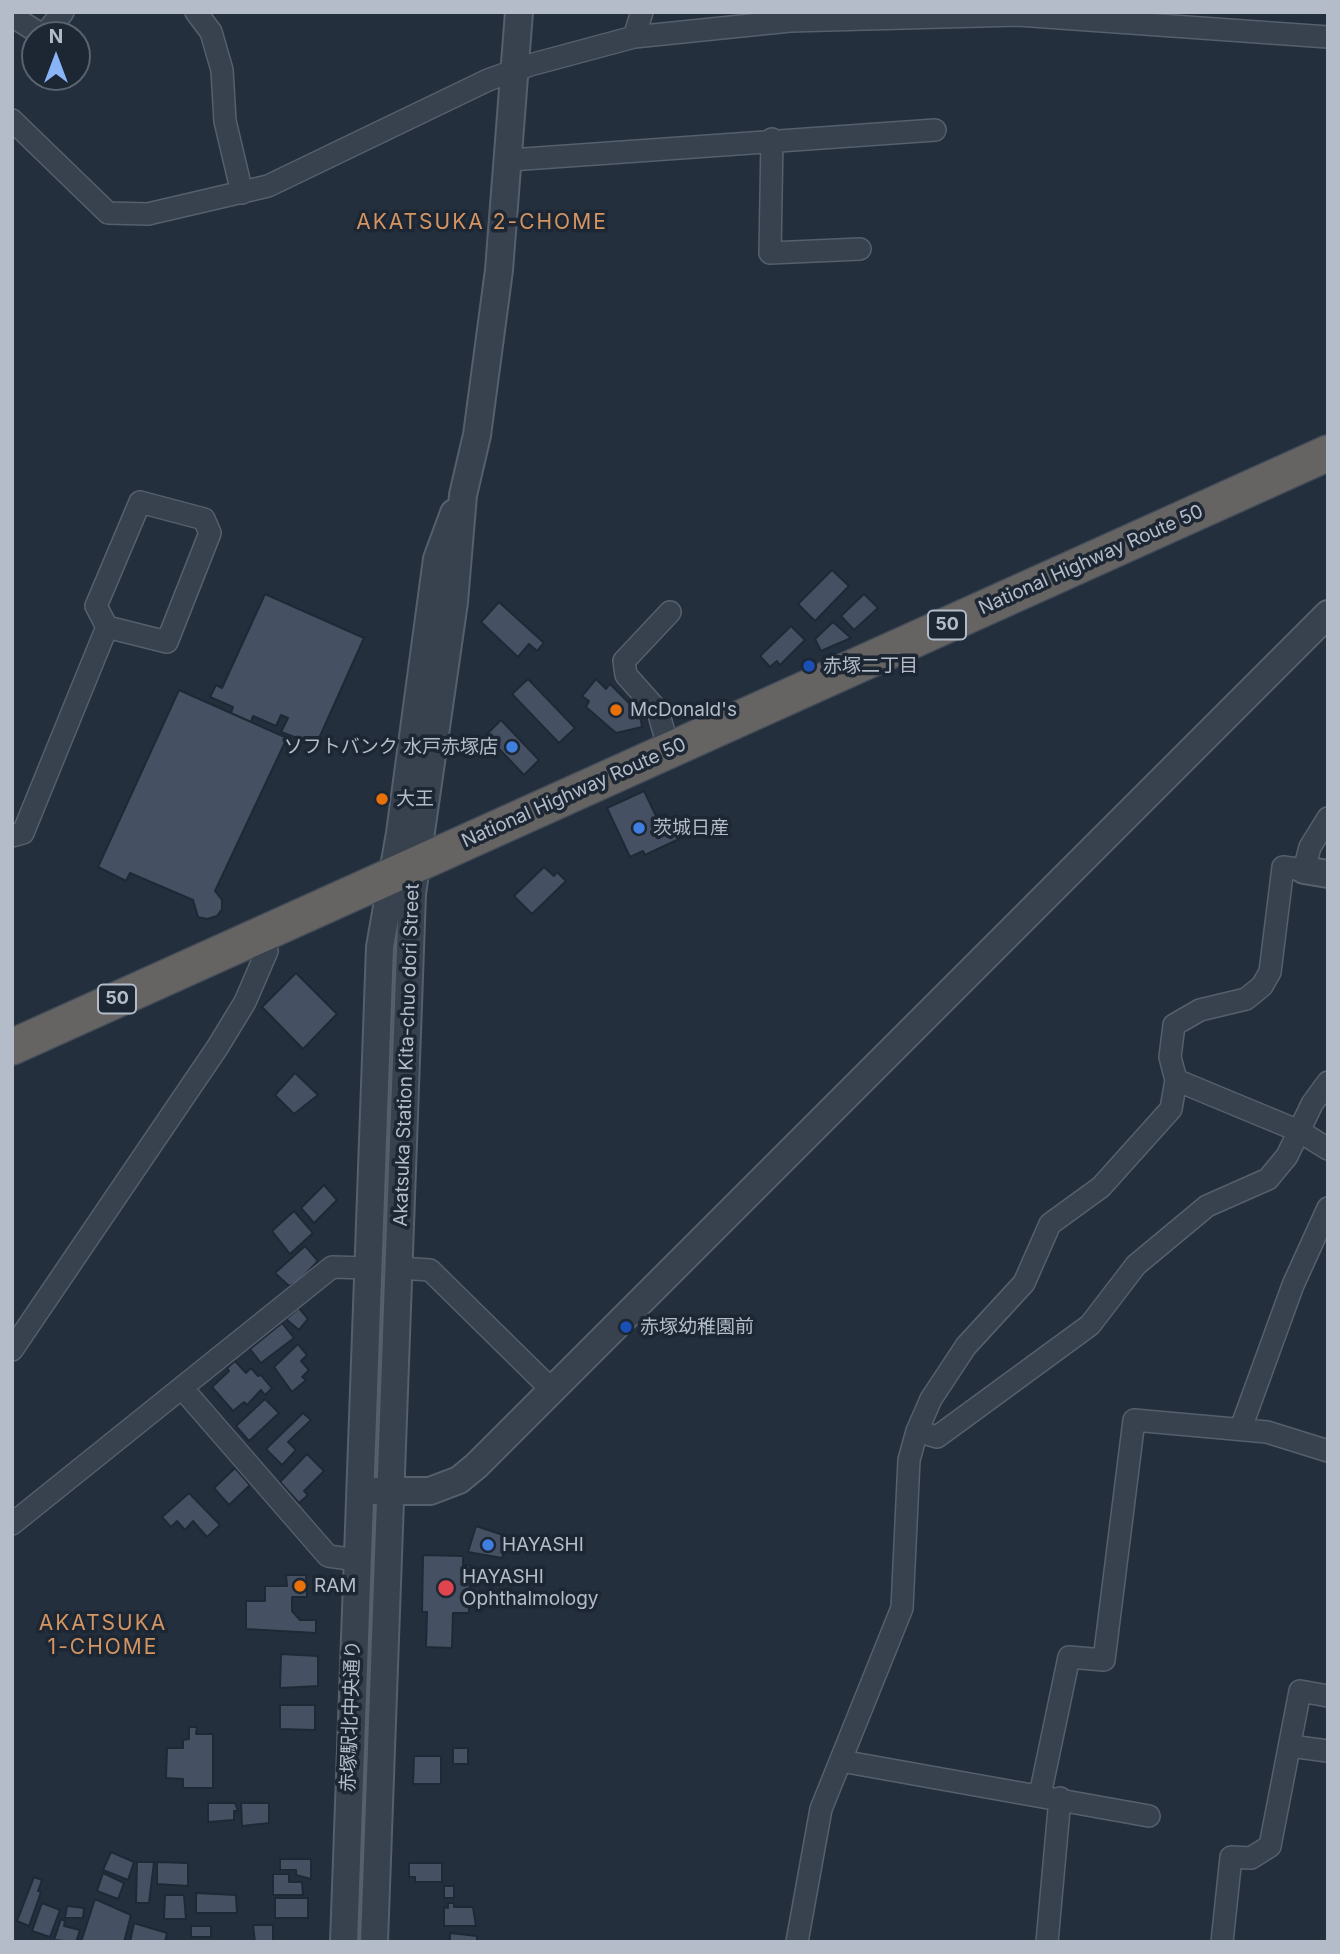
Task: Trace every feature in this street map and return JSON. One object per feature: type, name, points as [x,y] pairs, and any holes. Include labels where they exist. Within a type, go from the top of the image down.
[{"type":"highway","name":"National Highway Route 50","points":[[12,1047],[1328,453]]},
{"type":"street","points":[[197,12],[211,32],[222,70],[225,121],[242,193]]},
{"type":"street","name":"Akatsuka Station Kita-chuo dori Street","points":[[360,1491],[380,947],[404,870],[437,559],[445,531],[463,495],[477,436],[510,160],[519,12]]},
{"type":"street","points":[[634,37],[642,12]]},
{"type":"street","points":[[12,120],[108,213],[148,214],[268,186],[516,70],[634,37],[790,21],[1018,15],[1328,37]]},
{"type":"street","points":[[510,160],[772,139],[935,130]]},
{"type":"street","points":[[772,139],[769,253],[860,249]]},
{"type":"street","points":[[12,836],[23,833],[107,627],[96,606],[140,502],[204,519],[210,533],[167,642],[107,627]]},
{"type":"street","points":[[669,750],[658,711],[626,674],[624,661],[670,612]]},
{"type":"street","points":[[360,1491],[430,1491],[459,1480],[1328,614]]},
{"type":"street","points":[[797,1942],[821,1810],[902,1608],[909,1460],[917,1431],[931,1399],[966,1346],[1024,1283],[1050,1224],[1101,1187],[1171,1109],[1176,1080],[1170,1057],[1174,1026],[1200,1010],[1246,999],[1262,986],[1270,972],[1283,867],[1316,872],[1310,847],[1328,818]]},
{"type":"street","name":"Akatsuka Station Kita-chuo dori Street","points":[[390,1491],[403,1185],[410,923],[404,870]]},
{"type":"street","points":[[12,1350],[245,1003],[267,951],[259,934]]},
{"type":"street","points":[[1176,1080],[1299,1131],[1328,1149]]},
{"type":"street","points":[[917,1431],[937,1437],[1090,1325],[1136,1265],[1207,1206],[1268,1179],[1287,1156],[1328,1082]]},
{"type":"street","points":[[373,1182],[403,1185]]},
{"type":"street","points":[[1241,1427],[1293,1285],[1328,1208]]},
{"type":"street","points":[[12,1524],[332,1267],[369,1268]]},
{"type":"street","points":[[399,1268],[430,1270],[552,1390]]},
{"type":"street","points":[[182,1388],[328,1556],[358,1560]]},
{"type":"street","points":[[1048,1942],[1050,1797],[1069,1657],[1104,1660],[1133,1420],[1241,1427],[1328,1451]]},
{"type":"street","name":"赤塚駅北中央通り","points":[[344,1942],[360,1491]]},
{"type":"street","name":"赤塚駅北中央通り","points":[[374,1942],[390,1491]]},
{"type":"street","points":[[1222,1942],[1231,1857],[1251,1858],[1270,1846],[1300,1691],[1328,1696]]},
{"type":"street","points":[[1290,1746],[1328,1751]]},
{"type":"street","points":[[841,1761],[1149,1816]]},
{"type":"building","points":[[832,570],[849,586],[815,621],[798,604]]},
{"type":"building","points":[[265,594],[364,638],[316,745],[281,732],[288,718],[281,715],[276,726],[253,716],[251,722],[231,713],[233,707],[210,697],[216,685],[222,688]]},
{"type":"building","points":[[864,594],[878,608],[854,630],[841,616]]},
{"type":"building","points":[[499,602],[544,643],[537,651],[529,644],[518,657],[481,622]]},
{"type":"building","points":[[833,622],[851,638],[821,651],[815,639]]},
{"type":"building","points":[[791,626],[805,640],[780,665],[777,661],[770,667],[760,656]]},
{"type":"building","points":[[528,679],[575,728],[559,743],[512,694]]},
{"type":"building","points":[[596,679],[606,689],[610,684],[640,714],[642,727],[616,733],[586,707],[589,701],[582,696]]},
{"type":"building","points":[[179,690],[287,738],[215,891],[222,900],[222,909],[217,916],[207,919],[198,917],[193,900],[130,873],[126,881],[98,867]]},
{"type":"building","points":[[501,720],[539,760],[524,775],[486,735]]},
{"type":"building","points":[[644,791],[657,818],[666,814],[679,839],[645,855],[643,851],[630,857],[607,808]]},
{"type":"building","points":[[544,867],[554,876],[557,872],[566,881],[532,914],[514,896]]},
{"type":"building","points":[[296,973],[337,1014],[303,1049],[262,1007]]},
{"type":"building","points":[[295,1073],[318,1095],[294,1114],[275,1095]]},
{"type":"building","points":[[324,1185],[337,1200],[314,1223],[301,1208]]},
{"type":"building","points":[[294,1211],[313,1233],[290,1254],[272,1231]]},
{"type":"building","points":[[305,1246],[318,1261],[298,1282],[289,1286],[275,1273]]},
{"type":"building","points":[[299,1308],[308,1319],[299,1330],[286,1319]]},
{"type":"building","points":[[282,1323],[294,1338],[261,1363],[250,1349]]},
{"type":"building","points":[[298,1344],[307,1355],[301,1361],[309,1370],[302,1377],[306,1380],[292,1392],[274,1367]]},
{"type":"building","points":[[235,1361],[246,1373],[251,1368],[258,1376],[261,1375],[272,1388],[265,1395],[261,1390],[247,1405],[244,1402],[233,1411],[212,1387],[229,1371],[227,1368]]},
{"type":"building","points":[[265,1399],[279,1413],[249,1441],[236,1426]]},
{"type":"building","points":[[303,1413],[311,1420],[288,1442],[296,1450],[282,1465],[266,1449]]},
{"type":"building","points":[[307,1454],[324,1471],[304,1491],[308,1495],[299,1503],[280,1482]]},
{"type":"building","points":[[235,1468],[250,1485],[229,1505],[214,1488]]},
{"type":"building","points":[[189,1493],[220,1525],[207,1537],[193,1521],[185,1530],[177,1521],[171,1527],[162,1517]]},
{"type":"building","name":"HAYASHI","points":[[476,1526],[509,1537],[502,1558],[468,1552]]},
{"type":"building","name":"HAYASHI Ophthalmology","points":[[423,1555],[463,1556],[463,1565],[470,1565],[469,1613],[453,1613],[452,1648],[426,1647],[427,1612],[422,1612]]},
{"type":"building","points":[[286,1575],[306,1575],[307,1597],[292,1597],[292,1611],[300,1620],[316,1620],[316,1633],[246,1629],[246,1601],[265,1601],[265,1586],[287,1586]]},
{"type":"building","points":[[281,1654],[318,1656],[318,1686],[280,1688]]},
{"type":"building","points":[[280,1705],[315,1705],[315,1730],[280,1729]]},
{"type":"building","points":[[189,1727],[197,1727],[196,1734],[213,1734],[213,1788],[183,1788],[183,1779],[166,1778],[167,1748],[183,1748],[183,1740],[189,1739]]},
{"type":"building","points":[[453,1748],[468,1748],[468,1764],[453,1764]]},
{"type":"building","points":[[414,1756],[441,1756],[441,1784],[413,1784]]},
{"type":"building","points":[[208,1803],[235,1803],[238,1811],[234,1811],[234,1820],[208,1822]]},
{"type":"building","points":[[241,1803],[269,1803],[269,1823],[242,1826]]},
{"type":"building","points":[[111,1852],[134,1862],[128,1880],[103,1870]]},
{"type":"building","points":[[280,1859],[311,1859],[311,1879],[296,1875],[296,1870],[280,1870]]},
{"type":"building","points":[[137,1862],[154,1862],[149,1903],[136,1903]]},
{"type":"building","points":[[157,1862],[188,1863],[188,1886],[157,1884]]},
{"type":"building","points":[[409,1863],[442,1863],[442,1882],[415,1882],[415,1877],[409,1877]]},
{"type":"building","points":[[103,1873],[124,1883],[118,1899],[97,1891]]},
{"type":"building","points":[[273,1874],[289,1874],[289,1882],[302,1882],[303,1895],[273,1895]]},
{"type":"building","points":[[34,1877],[42,1880],[38,1891],[41,1892],[29,1926],[17,1921]]},
{"type":"building","points":[[444,1886],[454,1886],[454,1898],[444,1898]]},
{"type":"building","points":[[196,1893],[236,1895],[237,1913],[196,1913]]},
{"type":"building","points":[[165,1895],[184,1895],[186,1919],[164,1919]]},
{"type":"building","points":[[275,1898],[308,1898],[308,1918],[275,1918]]},
{"type":"building","points":[[95,1899],[131,1915],[124,1942],[81,1942]]},
{"type":"building","points":[[42,1903],[60,1910],[50,1937],[32,1931]]},
{"type":"building","points":[[448,1903],[454,1903],[454,1907],[473,1907],[476,1926],[444,1926],[444,1907],[448,1908]]},
{"type":"building","points":[[67,1906],[84,1908],[83,1918],[65,1918]]},
{"type":"building","points":[[61,1919],[65,1921],[64,1926],[80,1930],[76,1942],[54,1940]]},
{"type":"building","points":[[134,1923],[167,1933],[165,1942],[130,1942]]},
{"type":"building","points":[[253,1925],[273,1925],[273,1942],[255,1942]]},
{"type":"building","points":[[191,1926],[211,1926],[211,1937],[191,1937]]},
{"type":"building","points":[[450,1933],[477,1936],[477,1942],[445,1942],[450,1939]]},
{"type":"place","name":"赤塚二丁目","points":[[809,666]]},
{"type":"place","name":"McDonald's","points":[[616,710]]},
{"type":"place","name":"ソフトバンク 水戸赤塚店","points":[[512,747]]},
{"type":"place","name":"大王","points":[[382,799]]},
{"type":"place","name":"茨城日産","points":[[639,828]]},
{"type":"place","name":"赤塚幼稚園前","points":[[626,1327]]},
{"type":"place","name":"HAYASHI","points":[[488,1545]]},
{"type":"place","name":"RAM","points":[[300,1586]]},
{"type":"place","name":"HAYASHI Ophthalmology","points":[[446,1588]]},
{"type":"district","name":"AKATSUKA 2-CHOME","points":[[482,223]]},
{"type":"district","name":"AKATSUKA 1-CHOME","points":[[103,1636]]}]
